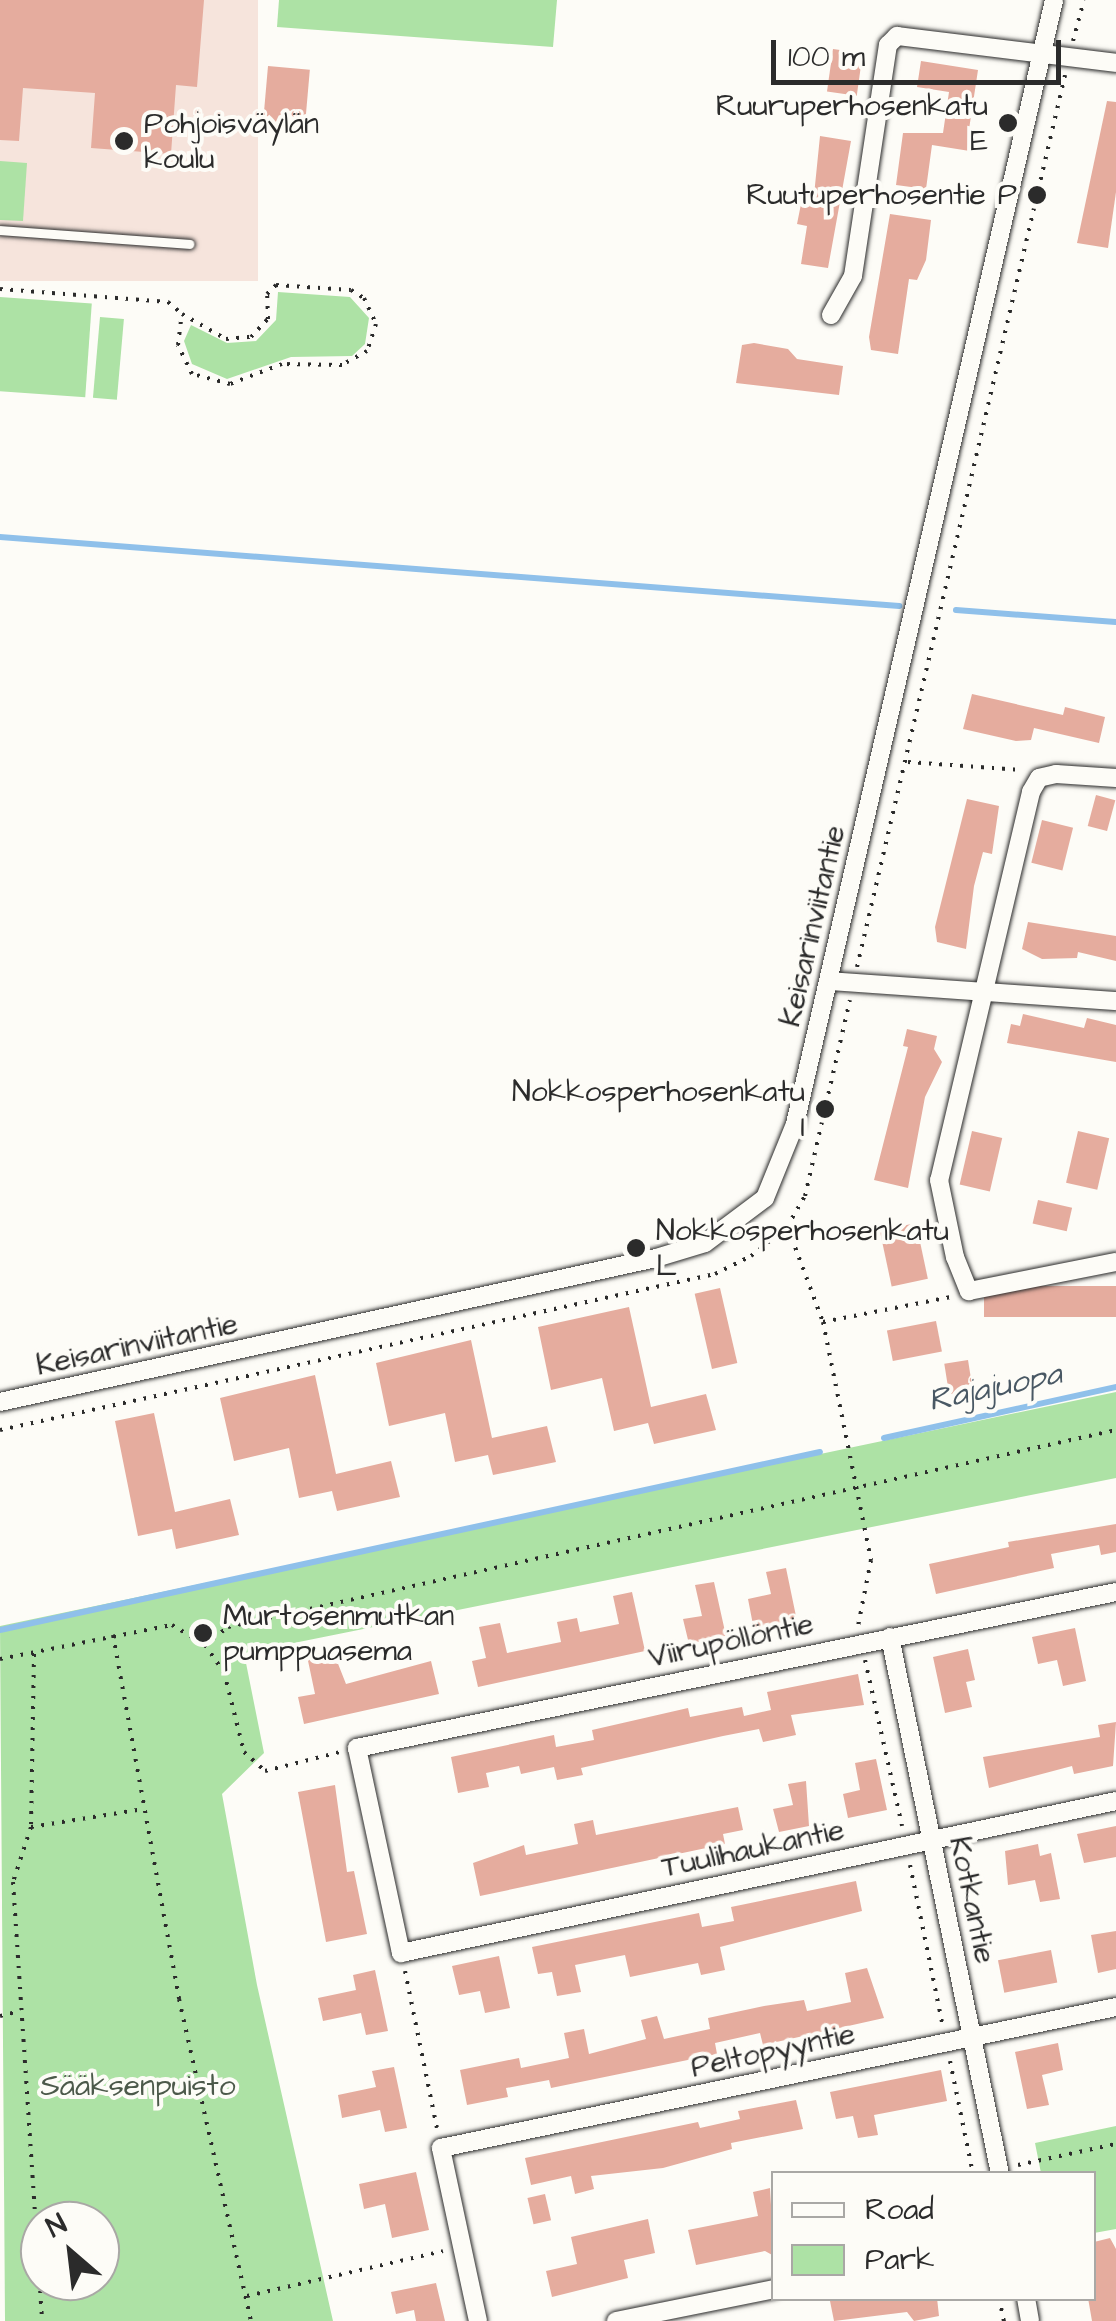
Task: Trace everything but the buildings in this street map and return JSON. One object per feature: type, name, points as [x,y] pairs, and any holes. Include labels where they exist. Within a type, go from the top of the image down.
[{"type":"street","name":"Keisarinviitantie","points":[[0,1402],[705,1243],[744,1220],[778,1176],[829,981],[1054,0]]},
{"type":"street","points":[[831,316],[852,276],[888,45],[897,36],[1116,63]]},
{"type":"street","points":[[1116,778],[1039,778],[982,990],[939,1180],[950,1239],[969,1291],[1116,1262]]},
{"type":"street","points":[[829,981],[1116,1002]]},
{"type":"street","name":"Viirupöllöntie","points":[[357,1748],[1116,1592]]},
{"type":"street","name":"Kotkantie","points":[[890,1637],[999,2171]]},
{"type":"street","points":[[357,1748],[402,1953]]},
{"type":"street","name":"Tuulihaukantie","points":[[402,1953],[1116,1802]]},
{"type":"street","name":"Peltopyyntie","points":[[441,2148],[1116,2007]]},
{"type":"street","points":[[441,2148],[478,2321]]},
{"type":"street","points":[[616,2321],[771,2290]]},
{"type":"lane","points":[[0,230],[189,244]]},
{"type":"path","points":[[0,1430],[715,1274],[751,1256],[787,1227],[805,1196],[1084,0]]},
{"type":"path","points":[[0,290],[168,302],[226,339],[250,337],[268,319],[267,294],[276,286],[351,290],[373,310],[375,338],[356,360],[282,364],[230,384],[200,380],[186,366],[178,345],[182,314]]},
{"type":"path","points":[[908,762],[1020,769],[1039,778]]},
{"type":"path","points":[[823,1322],[969,1291]]},
{"type":"path","points":[[205,1645],[246,1623],[1116,1430]]},
{"type":"path","points":[[0,1659],[172,1625],[205,1645],[224,1672],[244,1752],[265,1771],[357,1748]]},
{"type":"path","points":[[112,1635],[179,1999],[252,2321]]},
{"type":"path","points":[[34,1654],[30,1827],[13,1882],[42,2321]]},
{"type":"path","points":[[30,1827],[146,1809]]},
{"type":"path","points":[[402,1953],[441,2148]]},
{"type":"path","points":[[0,2016],[20,2012]]},
{"type":"path","points":[[999,2171],[1116,2144]]},
{"type":"path","points":[[246,2296],[462,2246]]},
{"type":"shaded area","name":"Pohjoisväylän koulu","points":[[0,0],[258,0],[258,281],[0,281]]},
{"type":"green space","points":[[279,0],[557,0],[553,47],[277,27]]},
{"type":"green space","points":[[0,161],[27,163],[23,221],[0,220]]},
{"type":"green space","points":[[278,292],[350,297],[369,318],[365,344],[352,356],[291,357],[227,379],[192,364],[184,341],[191,325],[227,343],[256,341],[276,320]]},
{"type":"green space","points":[[0,297],[92,303],[85,397],[0,391]]},
{"type":"green space","points":[[100,317],[124,319],[117,400],[93,398]]},
{"type":"green space","name":"Sääksenpuisto","points":[[1116,1392],[1116,1478],[244,1653],[264,1753],[222,1794],[257,1985],[333,2321],[5,2321],[0,1626]]},
{"type":"green space","points":[[1116,2126],[1116,2229],[1096,2233],[1096,2171],[1041,2171],[1035,2143]]},
{"type":"waterway","points":[[0,537],[899,606]]},
{"type":"waterway","points":[[956,610],[1116,622]]},
{"type":"waterway","name":"Rajajuopa","points":[[884,1438],[1116,1387]]},
{"type":"waterway","points":[[0,1630],[820,1452]]},
{"type":"place","name":"Ruuruperhosenkatu E","points":[[1008,123]]},
{"type":"place","name":"Pohjoisväylän koulu","points":[[124,141]]},
{"type":"place","name":"Ruutuperhosentie P","points":[[1037,195]]},
{"type":"place","name":"Nokkosperhosenkatu I","points":[[825,1109]]},
{"type":"place","name":"Nokkosperhosenkatu L","points":[[636,1248]]},
{"type":"place","name":"Murtosenmutkan pumppuasema","points":[[203,1633]]}]
